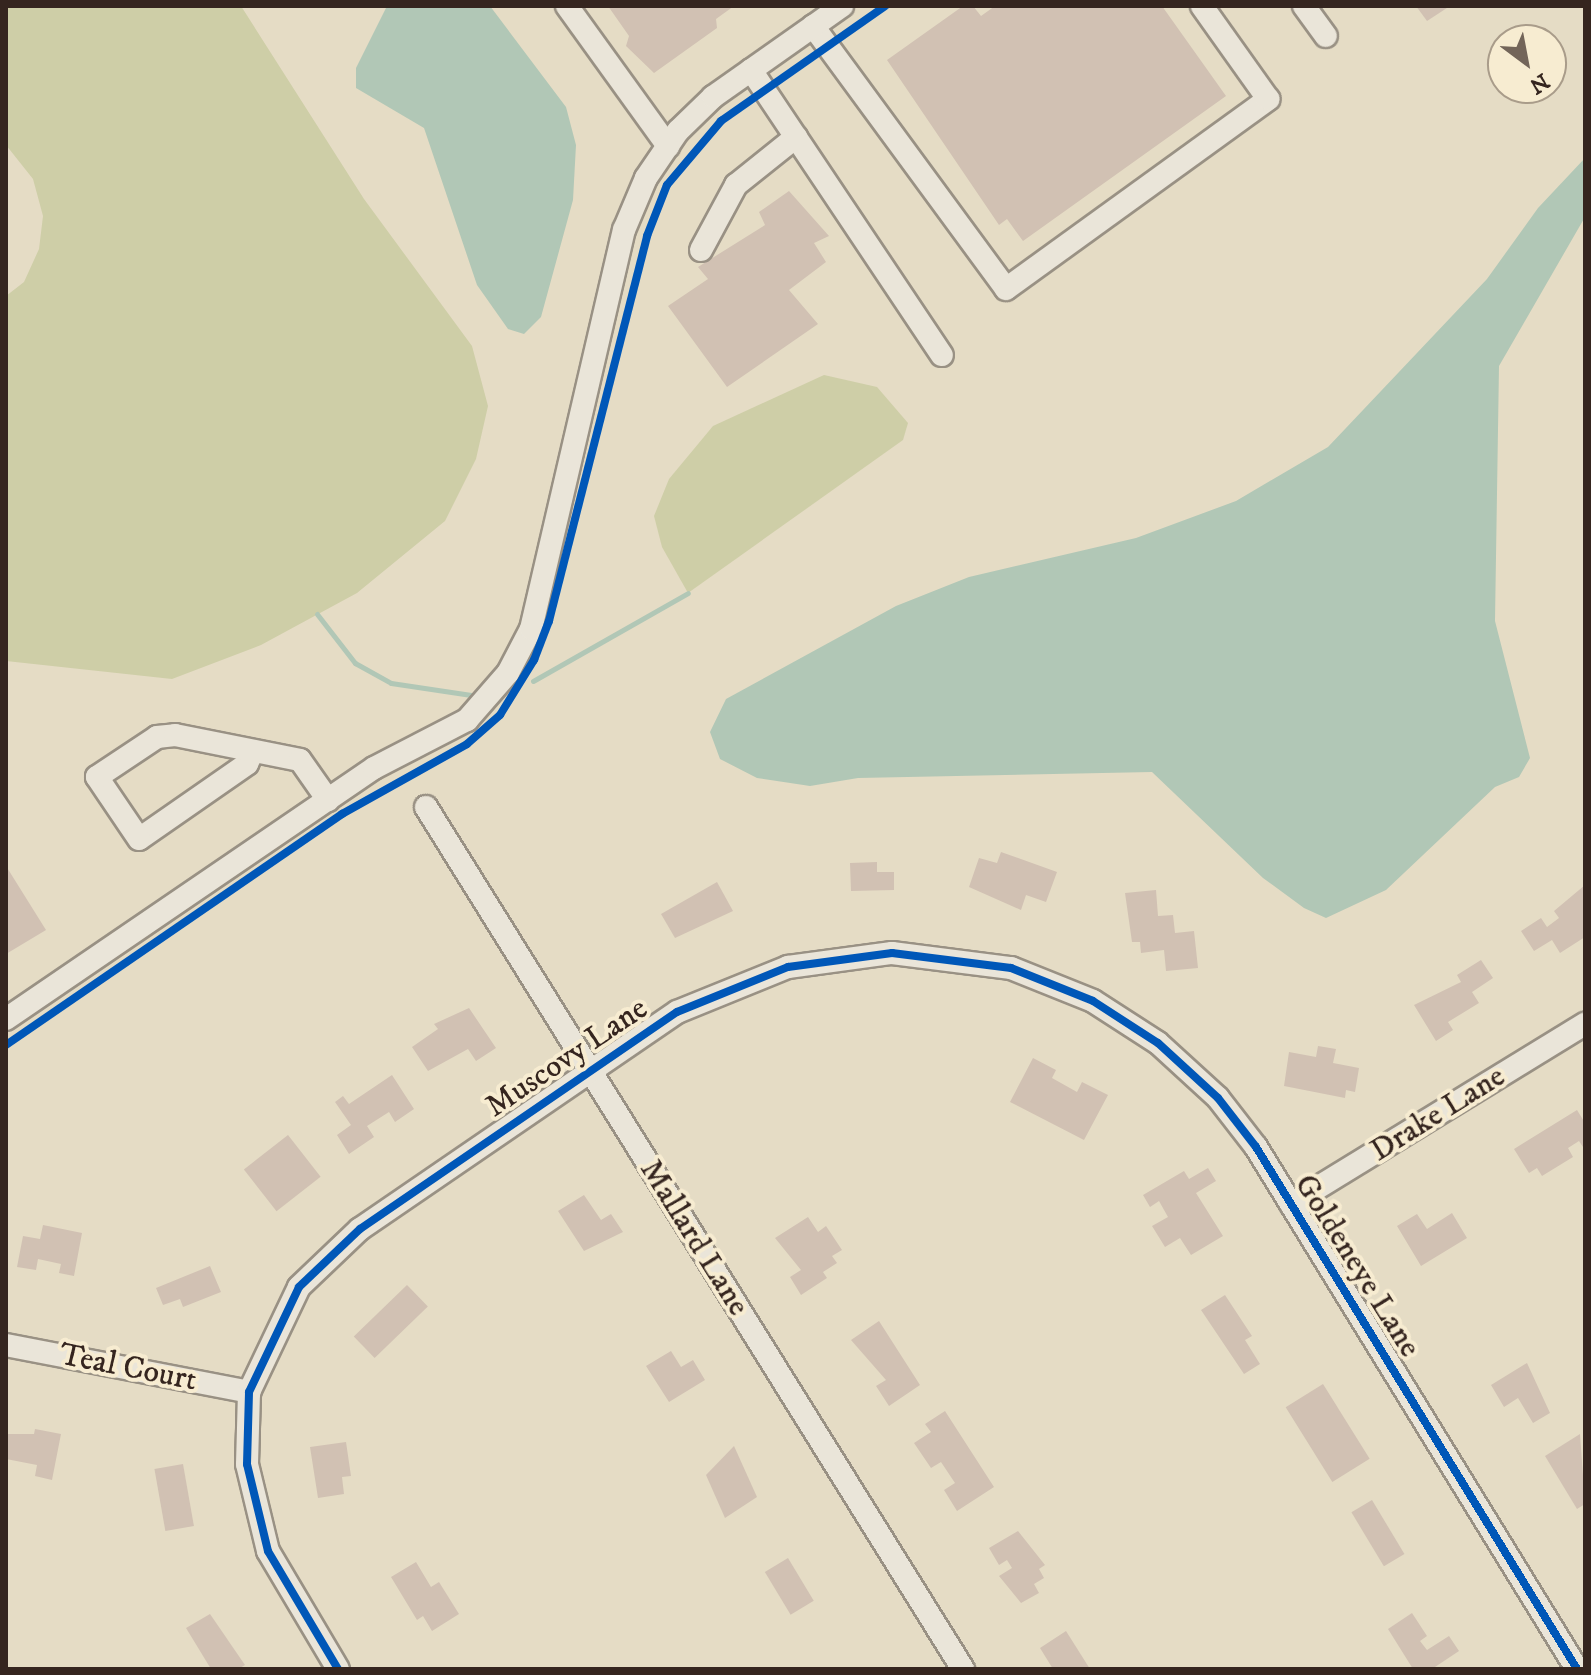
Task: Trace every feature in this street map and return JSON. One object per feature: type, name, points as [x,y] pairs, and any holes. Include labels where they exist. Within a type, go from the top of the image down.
[{"type":"street","points":[[567,6],[668,146]]},
{"type":"street","points":[[6,1019],[328,800],[467,720],[508,673],[531,629],[624,230],[646,178],[668,146],[713,97],[842,6]]},
{"type":"street","points":[[813,26],[1006,289],[1268,99],[1202,6]]},
{"type":"street","points":[[1304,6],[1326,36]]},
{"type":"street","points":[[751,70],[942,355]]},
{"type":"street","points":[[701,250],[736,185],[796,137]]},
{"type":"street","points":[[253,751],[247,764],[139,839],[97,777],[167,735],[253,751],[300,760],[328,800]]},
{"type":"street","name":"Mallard Lane","points":[[426,807],[963,1669]]},
{"type":"street","name":"Muscovy Lane","points":[[249,1392],[282,1315],[324,1259],[677,1012],[788,967],[892,953],[1017,970]]},
{"type":"street","name":"Goldeneye Lane","points":[[1017,970],[1093,1001],[1178,1058],[1246,1133],[1577,1669]]},
{"type":"street","name":"Drake Lane","points":[[1291,1204],[1585,1024]]},
{"type":"street","name":"Teal Court","points":[[6,1345],[249,1392]]},
{"type":"street","points":[[249,1392],[247,1464],[258,1524],[286,1586],[338,1669]]},
{"type":"green space","points":[[6,6],[241,6],[364,199],[472,346],[488,406],[476,459],[445,521],[357,593],[261,645],[172,679],[6,661],[6,296],[24,282],[39,249],[43,216],[33,179],[6,145]]},
{"type":"green space","points":[[824,375],[877,387],[908,423],[903,440],[688,593],[662,547],[654,516],[669,479],[713,426]]},
{"type":"shaded area","points":[[387,6],[490,6],[566,107],[576,145],[573,200],[541,317],[524,334],[508,329],[477,285],[424,128],[356,88],[356,68]]},
{"type":"shaded area","points":[[1585,158],[1585,217],[1499,366],[1495,621],[1530,758],[1519,777],[1495,787],[1386,890],[1326,918],[1304,908],[1263,878],[1152,772],[858,778],[810,786],[757,778],[720,759],[710,732],[726,699],[896,606],[969,577],[1136,538],[1236,501],[1328,447],[1487,279],[1538,208]]},
{"type":"building","points":[[608,6],[734,6],[716,19],[717,28],[654,73],[626,46],[629,36]]},
{"type":"building","points":[[963,6],[973,6],[981,16],[995,6],[1162,6],[1226,96],[1023,241],[1007,219],[999,225],[887,60]]},
{"type":"building","points":[[1416,6],[1450,6],[1427,21]]},
{"type":"building","points":[[789,191],[829,236],[814,243],[826,262],[789,290],[818,324],[727,387],[668,306],[708,279],[698,267],[765,225],[759,212]]},
{"type":"building","points":[[1001,852],[1057,872],[1046,902],[1026,895],[1021,910],[969,887],[979,858],[997,863]]},
{"type":"building","points":[[877,862],[877,872],[894,872],[894,890],[851,891],[850,863]]},
{"type":"building","points":[[6,866],[46,930],[6,954]]},
{"type":"building","points":[[717,882],[733,911],[675,938],[661,914]]},
{"type":"building","points":[[1585,885],[1585,937],[1560,953],[1552,940],[1534,951],[1521,931],[1541,918],[1547,927],[1559,918],[1554,911]]},
{"type":"building","points":[[1156,890],[1158,916],[1173,915],[1175,933],[1194,931],[1198,968],[1166,971],[1164,950],[1141,953],[1140,942],[1132,942],[1125,893]]},
{"type":"building","points":[[1481,960],[1493,978],[1472,992],[1479,1003],[1448,1022],[1453,1030],[1436,1041],[1414,1005],[1461,982],[1457,975]]},
{"type":"building","points":[[469,1008],[496,1048],[476,1061],[468,1049],[428,1071],[412,1047],[438,1029],[434,1024]]},
{"type":"building","points":[[1318,1046],[1336,1049],[1333,1063],[1359,1068],[1355,1092],[1346,1090],[1345,1098],[1284,1086],[1289,1052],[1316,1057]]},
{"type":"building","points":[[1033,1058],[1056,1070],[1052,1078],[1077,1092],[1082,1082],[1108,1095],[1084,1140],[1010,1102]]},
{"type":"building","points":[[392,1075],[414,1109],[395,1122],[389,1112],[367,1126],[374,1137],[349,1154],[337,1135],[351,1125],[335,1102],[343,1096],[349,1104]]},
{"type":"building","points":[[1577,1110],[1585,1123],[1585,1150],[1579,1141],[1568,1148],[1573,1157],[1542,1176],[1537,1168],[1529,1173],[1514,1149]]},
{"type":"building","points":[[288,1135],[321,1177],[277,1211],[244,1169]]},
{"type":"building","points":[[1208,1168],[1216,1181],[1196,1193],[1223,1236],[1191,1255],[1180,1238],[1165,1247],[1152,1226],[1168,1217],[1159,1201],[1150,1207],[1143,1195],[1184,1171],[1189,1179]]},
{"type":"building","points":[[584,1195],[601,1220],[611,1214],[623,1232],[584,1251],[558,1211]]},
{"type":"building","points":[[1452,1213],[1467,1238],[1421,1266],[1397,1226],[1417,1214],[1427,1229]]},
{"type":"building","points":[[808,1217],[818,1232],[826,1226],[842,1250],[832,1256],[837,1263],[823,1272],[827,1278],[801,1295],[790,1277],[801,1270],[775,1238]]},
{"type":"building","points":[[43,1225],[82,1233],[74,1276],[59,1273],[61,1264],[38,1259],[36,1270],[17,1267],[23,1236],[40,1239]]},
{"type":"building","points":[[210,1266],[221,1292],[183,1307],[180,1299],[163,1305],[156,1288]]},
{"type":"building","points":[[407,1285],[428,1307],[375,1358],[354,1336]]},
{"type":"building","points":[[1225,1295],[1252,1336],[1245,1340],[1260,1364],[1244,1374],[1201,1310]]},
{"type":"building","points":[[879,1321],[920,1385],[889,1406],[876,1386],[886,1380],[851,1340]]},
{"type":"building","points":[[671,1351],[681,1367],[693,1360],[705,1380],[669,1402],[646,1366]]},
{"type":"building","points":[[1527,1363],[1550,1413],[1533,1423],[1518,1398],[1504,1407],[1491,1385]]},
{"type":"building","points":[[1323,1384],[1370,1459],[1332,1482],[1286,1407]]},
{"type":"building","points":[[945,1411],[994,1487],[957,1511],[944,1490],[955,1483],[941,1462],[931,1468],[914,1443],[931,1432],[925,1424]]},
{"type":"building","points":[[35,1429],[61,1434],[52,1480],[35,1476],[37,1465],[6,1459],[6,1434],[34,1434]]},
{"type":"building","points":[[1580,1434],[1585,1504],[1577,1509],[1545,1456]]},
{"type":"building","points":[[346,1442],[351,1476],[342,1477],[344,1494],[318,1498],[310,1447]]},
{"type":"building","points":[[734,1446],[757,1497],[725,1518],[706,1475]]},
{"type":"building","points":[[183,1464],[194,1526],[165,1531],[154,1469]]},
{"type":"building","points":[[1372,1500],[1404,1554],[1384,1566],[1351,1512]]},
{"type":"building","points":[[1018,1531],[1045,1565],[1039,1569],[1044,1578],[1034,1584],[1039,1593],[1021,1603],[999,1576],[1012,1568],[1007,1560],[999,1565],[989,1548]]},
{"type":"building","points":[[788,1558],[814,1601],[791,1615],[765,1572]]},
{"type":"building","points":[[416,1562],[431,1587],[439,1582],[459,1614],[432,1631],[423,1616],[417,1620],[391,1577]]},
{"type":"building","points":[[1412,1613],[1427,1636],[1420,1641],[1427,1650],[1449,1636],[1459,1651],[1432,1669],[1413,1669],[1388,1629]]},
{"type":"building","points":[[210,1614],[245,1665],[238,1669],[211,1669],[186,1628]]},
{"type":"building","points":[[1066,1631],[1090,1669],[1053,1669],[1040,1648]]},
{"type":"waterway","points":[[533,681],[688,593]]},
{"type":"waterway","points":[[317,614],[355,663],[391,683],[471,695]]},
{"type":"cycle path","points":[[6,1045],[342,814],[467,744],[500,715],[534,660],[549,621],[647,236],[667,185],[721,121],[885,6]]},
{"type":"cycle path","points":[[338,1669],[268,1551],[247,1464],[249,1392],[299,1287],[360,1229],[677,1012],[788,967],[892,953],[1011,968],[1093,1001],[1158,1043],[1218,1098],[1256,1147],[1577,1669]]}]
